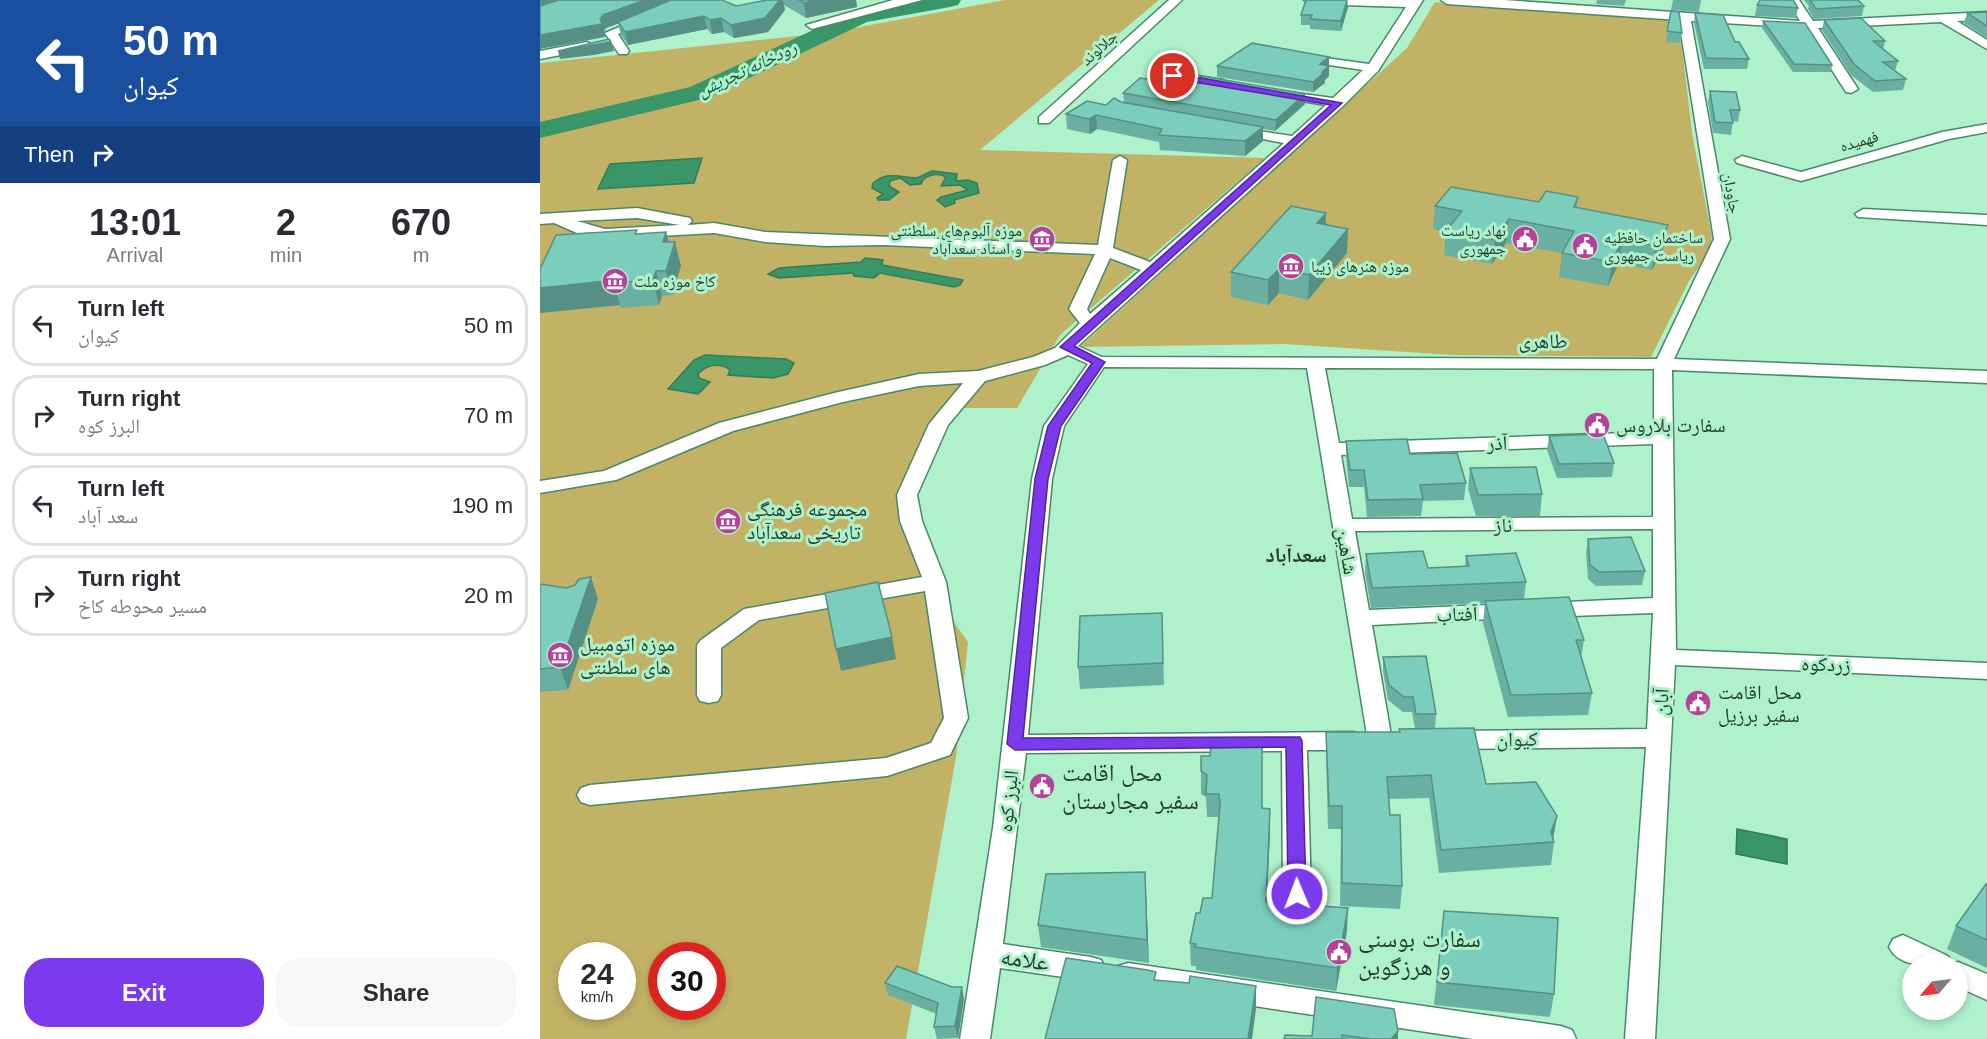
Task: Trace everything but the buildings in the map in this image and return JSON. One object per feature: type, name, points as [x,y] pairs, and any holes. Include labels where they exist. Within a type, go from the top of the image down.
[{"type":"street","points":[[545,50],[620,46],[611,33],[694,0]]},
{"type":"street","points":[[812,25],[895,3],[916,0]]},
{"type":"street","name":"جلالوند","points":[[1044,120],[1176,0]]},
{"type":"street","points":[[1310,0],[1415,2]]},
{"type":"street","points":[[1447,0],[1811,25],[1987,16]]},
{"type":"street","points":[[1480,0],[1521,6]]},
{"type":"street","points":[[1793,0],[1851,90]]},
{"type":"street","points":[[540,487],[609,476],[726,427],[841,397],[920,380],[978,377],[1039,361],[1061,352],[1151,268],[1338,103],[1373,68],[1415,2]]},
{"type":"street","points":[[1876,9],[1887,21]]},
{"type":"street","name":"جاودان","points":[[1663,364],[1722,239],[1684,16]]},
{"type":"street","points":[[1943,18],[1987,45]]},
{"type":"street","points":[[1302,57],[1373,68]]},
{"type":"street","points":[[1173,76],[1232,86]]},
{"type":"street","points":[[1267,92],[1338,103]]},
{"type":"street","name":"فهمیده","points":[[1742,160],[1801,177],[1947,135],[1987,128]]},
{"type":"street","points":[[1226,129],[1295,141]]},
{"type":"street","points":[[1089,324],[1078,309],[1105,250],[1119,160]]},
{"type":"street","points":[[1863,214],[1987,220]]},
{"type":"street","points":[[540,219],[560,220],[583,230],[604,234],[714,228],[765,237],[824,241],[884,240],[1105,250],[1151,268]]},
{"type":"street","points":[[1066,347],[1099,362]]},
{"type":"street","name":"طاهری","points":[[1099,362],[1663,364],[1987,377]]},
{"type":"street","name":"البرز کوه","points":[[975,1039],[1015,744],[1042,479],[1054,426],[1099,362]]},
{"type":"street","name":"شاهین","points":[[1314,362],[1359,618],[1403,740]]},
{"type":"street","name":"آبان","points":[[1640,1039],[1664,657],[1663,364]]},
{"type":"street","points":[[590,795],[887,767],[941,749],[957,718],[935,582],[911,521],[907,495],[939,424],[978,377]]},
{"type":"street","name":"آذر","points":[[1330,449],[1663,438]]},
{"type":"street","name":"ناز","points":[[1343,525],[1664,523]]},
{"type":"street","points":[[709,695],[709,645],[752,614],[935,582]]},
{"type":"street","name":"آفتاب","points":[[1359,618],[1664,605]]},
{"type":"street","name":"زردکوه","points":[[1664,657],[1987,671]]},
{"type":"street","name":"کیوان","points":[[1015,744],[1659,738]]},
{"type":"street","points":[[1294,741],[1297,894]]},
{"type":"street","points":[[1903,947],[1917,954]]},
{"type":"street","name":"علامه","points":[[988,954],[1561,1039]]},
{"type":"street","points":[[1968,979],[1987,988]]},
{"type":"shaded area","name":"مجموعه فرهنگی تاریخی سعدآباد","points":[[1005,0],[1159,0],[980,150],[1265,158],[1060,335],[1017,408],[962,408],[911,467],[921,576],[968,642],[956,757],[906,1039],[540,1039],[540,63],[827,33]]},
{"type":"shaded area","points":[[1435,2],[1484,7],[1675,17],[1682,48],[1692,133],[1712,237],[1707,255],[1689,281],[1651,357],[1453,355],[1284,344],[1080,347],[1407,48]]},
{"type":"shaded area","points":[[702,158],[694,183],[598,189],[610,164]]},
{"type":"shaded area","points":[[933,171],[957,174],[956,181],[968,180],[977,183],[979,193],[954,200],[955,203],[945,207],[937,200],[968,190],[960,185],[941,186],[946,177],[939,175],[931,175],[921,184],[910,185],[900,178],[890,181],[889,186],[899,192],[889,200],[878,200],[877,198],[883,194],[872,188],[873,183],[884,177],[915,178]]},
{"type":"shaded area","points":[[865,258],[883,260],[882,265],[963,280],[960,285],[954,287],[880,273],[874,278],[854,276],[853,273],[779,278],[768,274],[779,268],[861,262]]},
{"type":"shaded area","points":[[705,355],[786,359],[794,363],[788,374],[773,378],[728,375],[730,370],[722,366],[713,366],[705,368],[698,374],[699,378],[710,382],[698,394],[668,389],[694,360]]},
{"type":"shaded area","points":[[1737,829],[1787,839],[1787,864],[1736,854]]},
{"type":"waterway","name":"رودخانه تجریش","points":[[540,130],[698,93],[818,39],[860,17],[950,0]]},
{"type":"place","name":"موزه آلبوم‌های سلطنتی و اسناد سعدآباد","points":[[1042,239]]},
{"type":"place","name":"نهاد ریاست جمهوری","points":[[1525,239]]},
{"type":"place","name":"ساختمان حافظیه ریاست جمهوری","points":[[1585,246]]},
{"type":"place","name":"موزه هنرهای زیبا","points":[[1291,266]]},
{"type":"place","name":"کاخ موزه ملت","points":[[615,281]]},
{"type":"place","name":"سفارت بلاروس","points":[[1597,425]]},
{"type":"place","name":"مجموعه فرهنگی تاریخی سعدآباد","points":[[728,521]]},
{"type":"place","name":"موزه اتومبیل های سلطنتی","points":[[560,655]]},
{"type":"place","name":"محل اقامت سفیر برزیل","points":[[1698,703]]},
{"type":"place","name":"محل اقامت سفیر مجارستان","points":[[1042,786]]},
{"type":"place","name":"سفارت بوسنی و هرزگوین","points":[[1339,952]]},
{"type":"district","name":"سعدآباد","points":[[1296,554]]},
{"type":"route","points":[[1173,76],[1338,103],[1151,268],[1066,347],[1099,362],[1054,426],[1042,479],[1015,744],[1294,741],[1297,894]]}]
